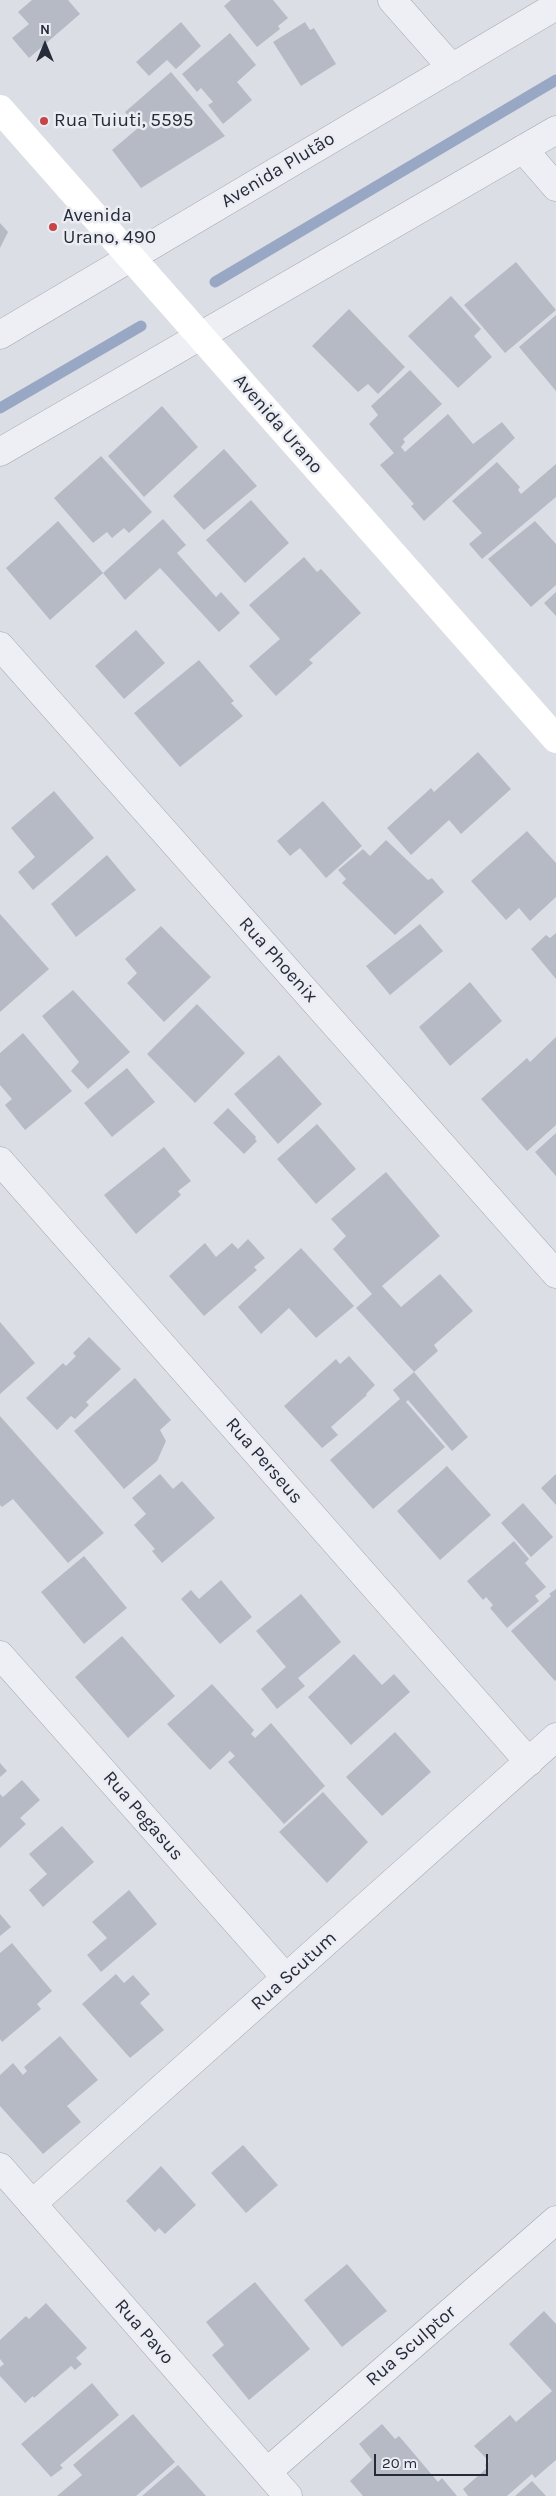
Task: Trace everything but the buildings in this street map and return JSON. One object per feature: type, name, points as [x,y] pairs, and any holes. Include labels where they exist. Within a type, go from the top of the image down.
[{"type":"street","points":[[392,0],[452,68]]},
{"type":"street","name":"Avenida Plutão","points":[[0,335],[556,6]]},
{"type":"street","name":"Avenida Urano","points":[[0,109],[556,740]]},
{"type":"street","points":[[0,452],[556,130]]},
{"type":"street","points":[[523,149],[556,187]]},
{"type":"street","name":"Rua Phoenix","points":[[0,646],[556,1274]]},
{"type":"street","name":"Rua Perseus","points":[[0,1161],[529,1762]]},
{"type":"street","name":"Rua Pegasus","points":[[0,1655],[286,1978]]},
{"type":"street","name":"Rua Scutum","points":[[32,2204],[556,1738]]},
{"type":"street","name":"Rua Pavo","points":[[0,2168],[288,2496]]},
{"type":"street","name":"Rua Sculptor","points":[[266,2472],[556,2220]]},
{"type":"waterway","points":[[215,282],[556,80]]},
{"type":"waterway","points":[[0,408],[141,326]]},
{"type":"place","name":"Rua Tuiuti, 5595","points":[[44,121]]},
{"type":"place","name":"Avenida Urano, 490","points":[[53,227]]}]
